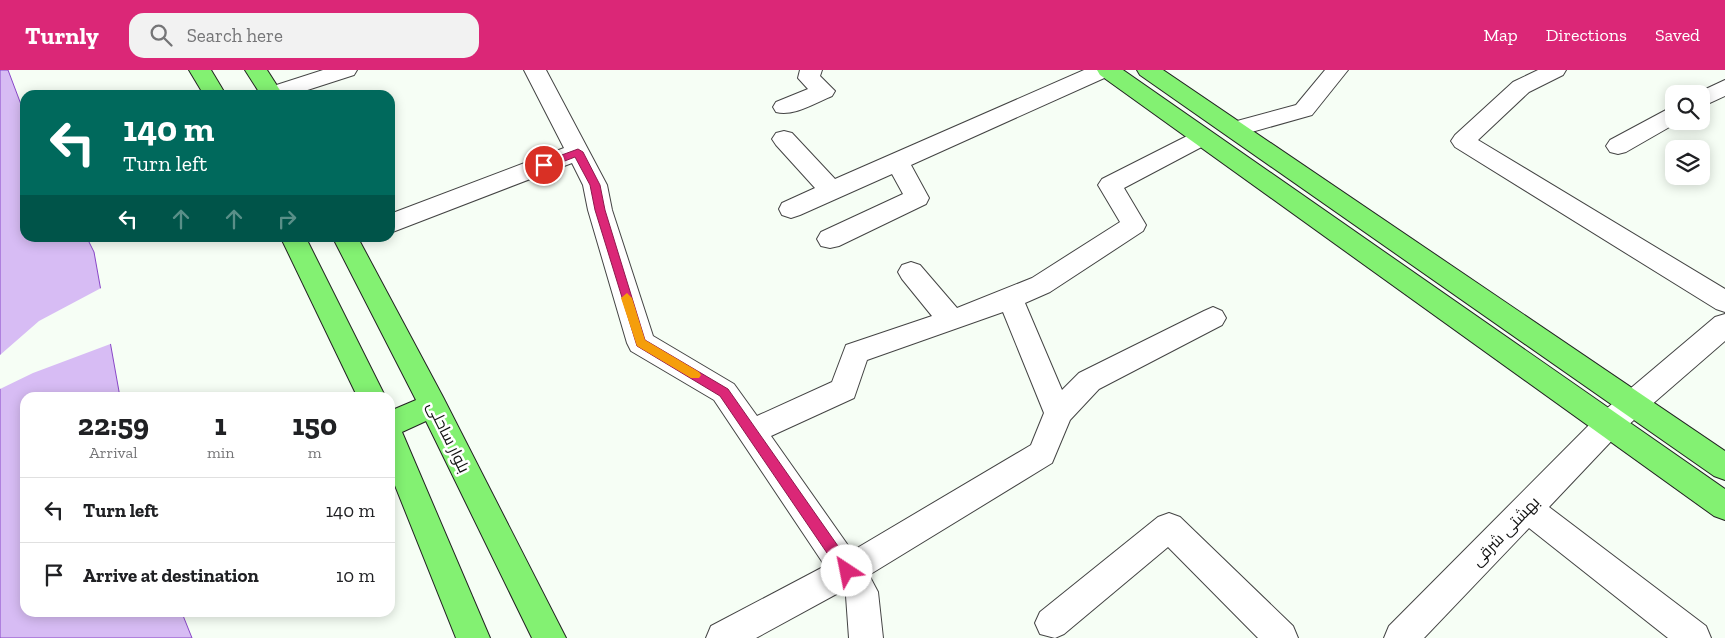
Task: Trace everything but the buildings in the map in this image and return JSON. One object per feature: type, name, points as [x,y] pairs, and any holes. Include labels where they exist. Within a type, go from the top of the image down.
[{"type":"main road","points":[[200,70],[212,90]]},
{"type":"main road","points":[[256,70],[269,90]]},
{"type":"main road","points":[[1108,70],[1725,506]]},
{"type":"main road","points":[[1148,70],[1725,467]]},
{"type":"main road","points":[[296,242],[369,392]]},
{"type":"main road","name":"بلوار ساحلی","points":[[351,242],[548,638]]},
{"type":"main road","points":[[395,422],[433,405]]},
{"type":"main road","points":[[395,449],[473,638]]},
{"type":"street","points":[[287,90],[346,70]]},
{"type":"street","points":[[535,70],[595,185],[600,210],[641,343],[724,392],[862,592],[866,638]]},
{"type":"street","points":[[784,107],[824,91],[809,78],[811,70]]},
{"type":"street","points":[[791,209],[1103,70]]},
{"type":"street","points":[[1234,129],[1304,110],[1337,70]]},
{"type":"street","points":[[1555,70],[1521,87],[1463,141],[1725,302]]},
{"type":"street","points":[[1710,95],[1725,87]]},
{"type":"street","points":[[1618,146],[1665,120]]},
{"type":"street","points":[[751,432],[844,390],[856,353],[952,320],[1041,285],[1134,225],[1110,184],[1203,138]]},
{"type":"street","points":[[784,139],[832,191]]},
{"type":"street","points":[[395,222],[578,152]]},
{"type":"street","points":[[830,238],[917,198],[897,162]]},
{"type":"street","points":[[911,272],[952,320]]},
{"type":"street","points":[[1010,298],[1058,413]]},
{"type":"street","points":[[723,638],[847,571],[1042,454],[1058,413],[1089,381],[1213,318]]},
{"type":"street","points":[[1632,404],[1725,325]]},
{"type":"street","name":"بهشتی شرقی","points":[[1401,638],[1609,424],[1632,404]]},
{"type":"street","points":[[1527,508],[1694,638]]},
{"type":"street","points":[[1052,623],[1169,527],[1280,638]]},
{"type":"shaded area","points":[[0,70],[8,70],[20,102],[20,242],[89,242],[94,252],[119,392],[20,392],[20,617],[184,617],[192,638],[0,638]]},
{"type":"pier","points":[[103,287],[113,343],[33,373],[0,389],[0,355],[39,321]]},
{"type":"slow traffic","points":[[627,298],[641,343],[695,375]]},
{"type":"route","points":[[544,165],[578,152],[595,185],[600,210],[641,343],[724,392],[847,571]]}]
